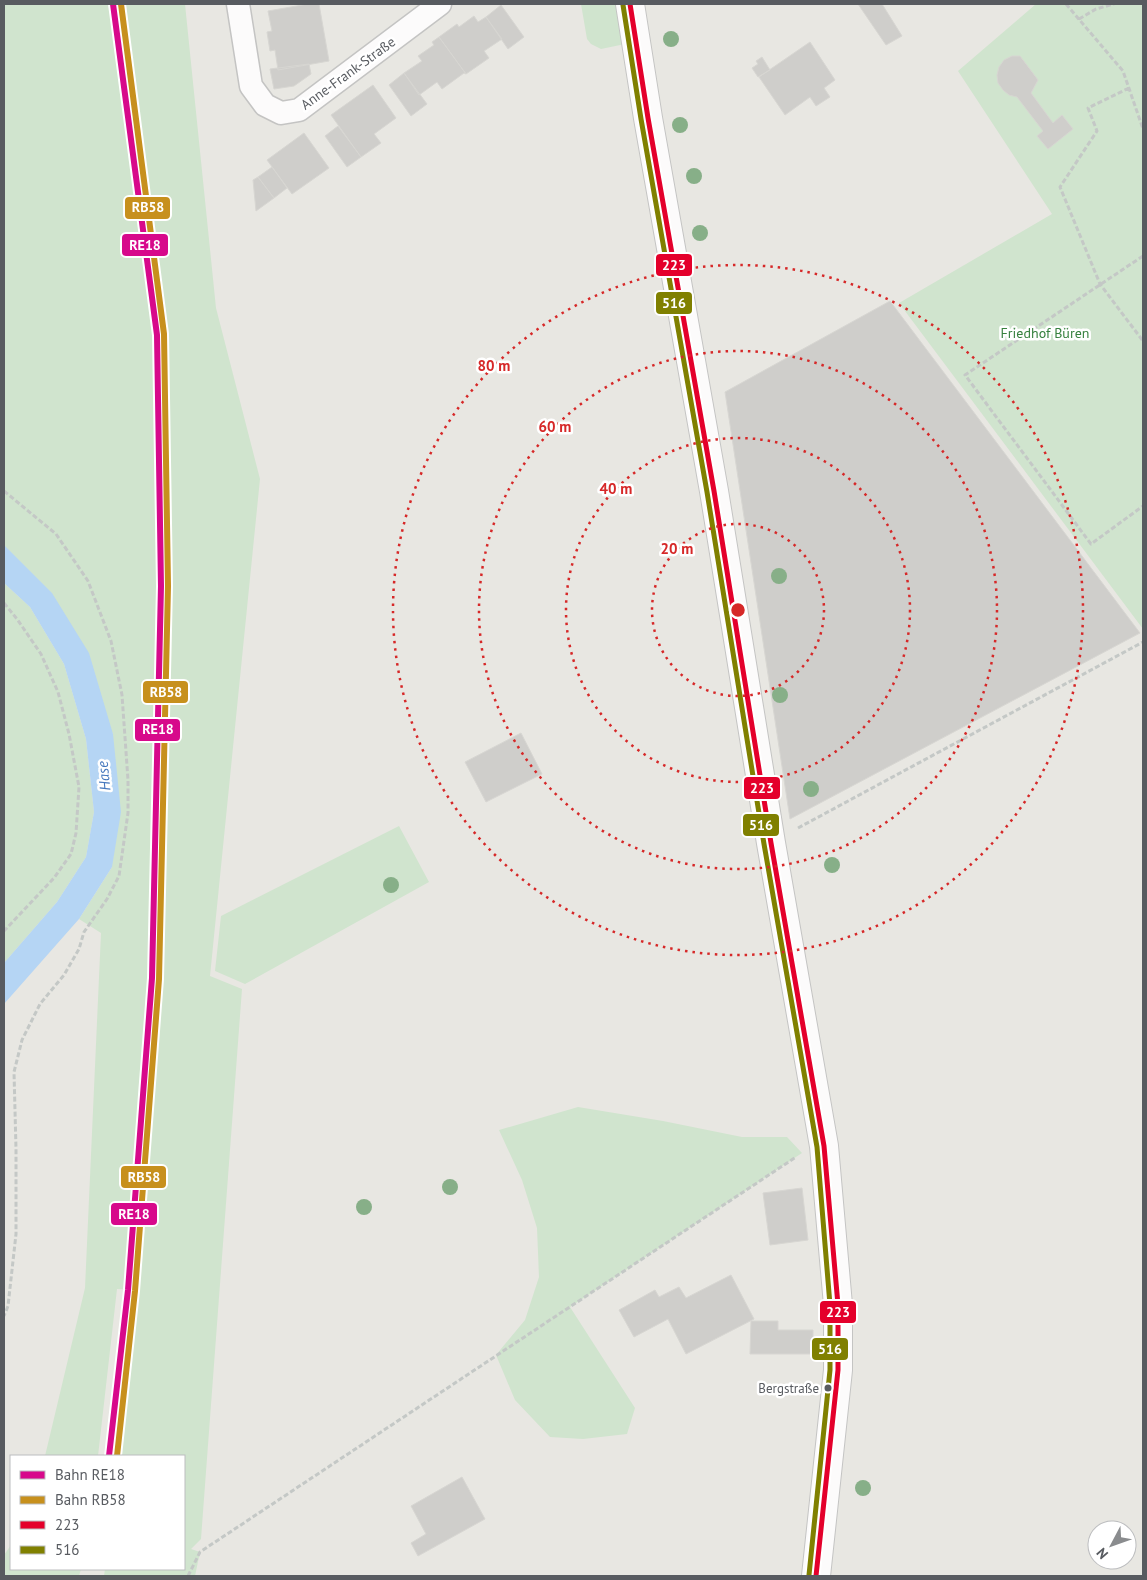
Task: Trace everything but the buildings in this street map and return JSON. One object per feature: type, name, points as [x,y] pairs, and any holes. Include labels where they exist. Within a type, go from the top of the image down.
[{"type":"street","name":"Anne-Frank-Straße","points":[[238,4],[251,86],[264,105],[281,113],[300,110],[440,4]]},
{"type":"street","points":[[630,4],[714,491],[771,843],[824,1146],[838,1305],[838,1370],[816,1576]]},
{"type":"path","points":[[1066,4],[1123,71],[1143,128]]},
{"type":"path","points":[[1079,19],[1096,9],[1114,4]]},
{"type":"path","points":[[1129,88],[1088,108],[1097,130],[1060,188],[1100,284],[1143,341]]},
{"type":"path","points":[[1143,256],[965,375],[1091,544],[1143,506]]},
{"type":"path","points":[[4,491],[56,534],[88,582],[111,642],[122,695],[128,780],[128,814],[119,876],[107,899],[84,932],[79,949],[64,975],[40,1004],[22,1040],[14,1072],[16,1234],[8,1306],[4,1316]]},
{"type":"path","points":[[4,603],[41,654],[58,692],[69,734],[78,787],[76,833],[70,854],[54,878],[4,931]]},
{"type":"path","points":[[771,843],[1143,642]]},
{"type":"path","points":[[188,1576],[200,1552],[802,1153],[824,1146]]},
{"type":"green space","points":[[4,4],[185,4],[216,308],[260,479],[210,976],[242,989],[201,1539],[191,1549],[200,1552],[195,1576],[104,1576],[105,1570],[185,1570],[185,1455],[121,1455],[139,1290],[117,1289],[98,1455],[45,1455],[85,1288],[101,933],[79,919],[112,867],[113,734],[4,546]]},
{"type":"green space","points":[[581,4],[618,4],[625,44],[601,49],[591,44],[587,39]]},
{"type":"green space","name":"Friedhof Büren","points":[[1036,4],[1143,4],[1143,629],[899,303],[1052,214],[958,71]]},
{"type":"green space","points":[[4,583],[30,607],[64,664],[86,739],[94,812],[86,857],[57,902],[4,963]]},
{"type":"green space","points":[[399,826],[429,882],[245,984],[215,971],[221,916]]},
{"type":"green space","points":[[578,1107],[663,1121],[742,1137],[787,1137],[802,1153],[570,1307],[635,1408],[627,1434],[583,1439],[550,1437],[515,1400],[496,1355],[525,1320],[539,1277],[537,1228],[522,1180],[499,1130]]},
{"type":"green space","points":[[10,1546],[10,1570],[81,1570],[79,1576],[4,1576],[4,1555]]},
{"type":"water","name":"Hase","points":[[4,545],[52,593],[89,653],[113,734],[121,812],[112,867],[79,919],[4,1004],[4,963],[57,902],[86,857],[94,812],[86,739],[64,664],[30,607],[4,583]]},
{"type":"rail line","name":"RE18","points":[[109,1455],[128,1290],[152,978],[161,586],[157,335],[113,4]]},
{"type":"rail line","name":"RB58","points":[[117,1455],[135,1291],[159,979],[168,586],[164,334],[121,4]]},
{"type":"transit line","name":"223","points":[[630,4],[648,118],[714,491],[771,843],[824,1146],[838,1305],[838,1370],[816,1576]]},
{"type":"transit line","name":"516","points":[[623,5],[641,119],[707,492],[764,844],[817,1147],[830,1305],[830,1370],[809,1575]]},
{"type":"place","name":"Bergstraße","points":[[828,1388]]}]
